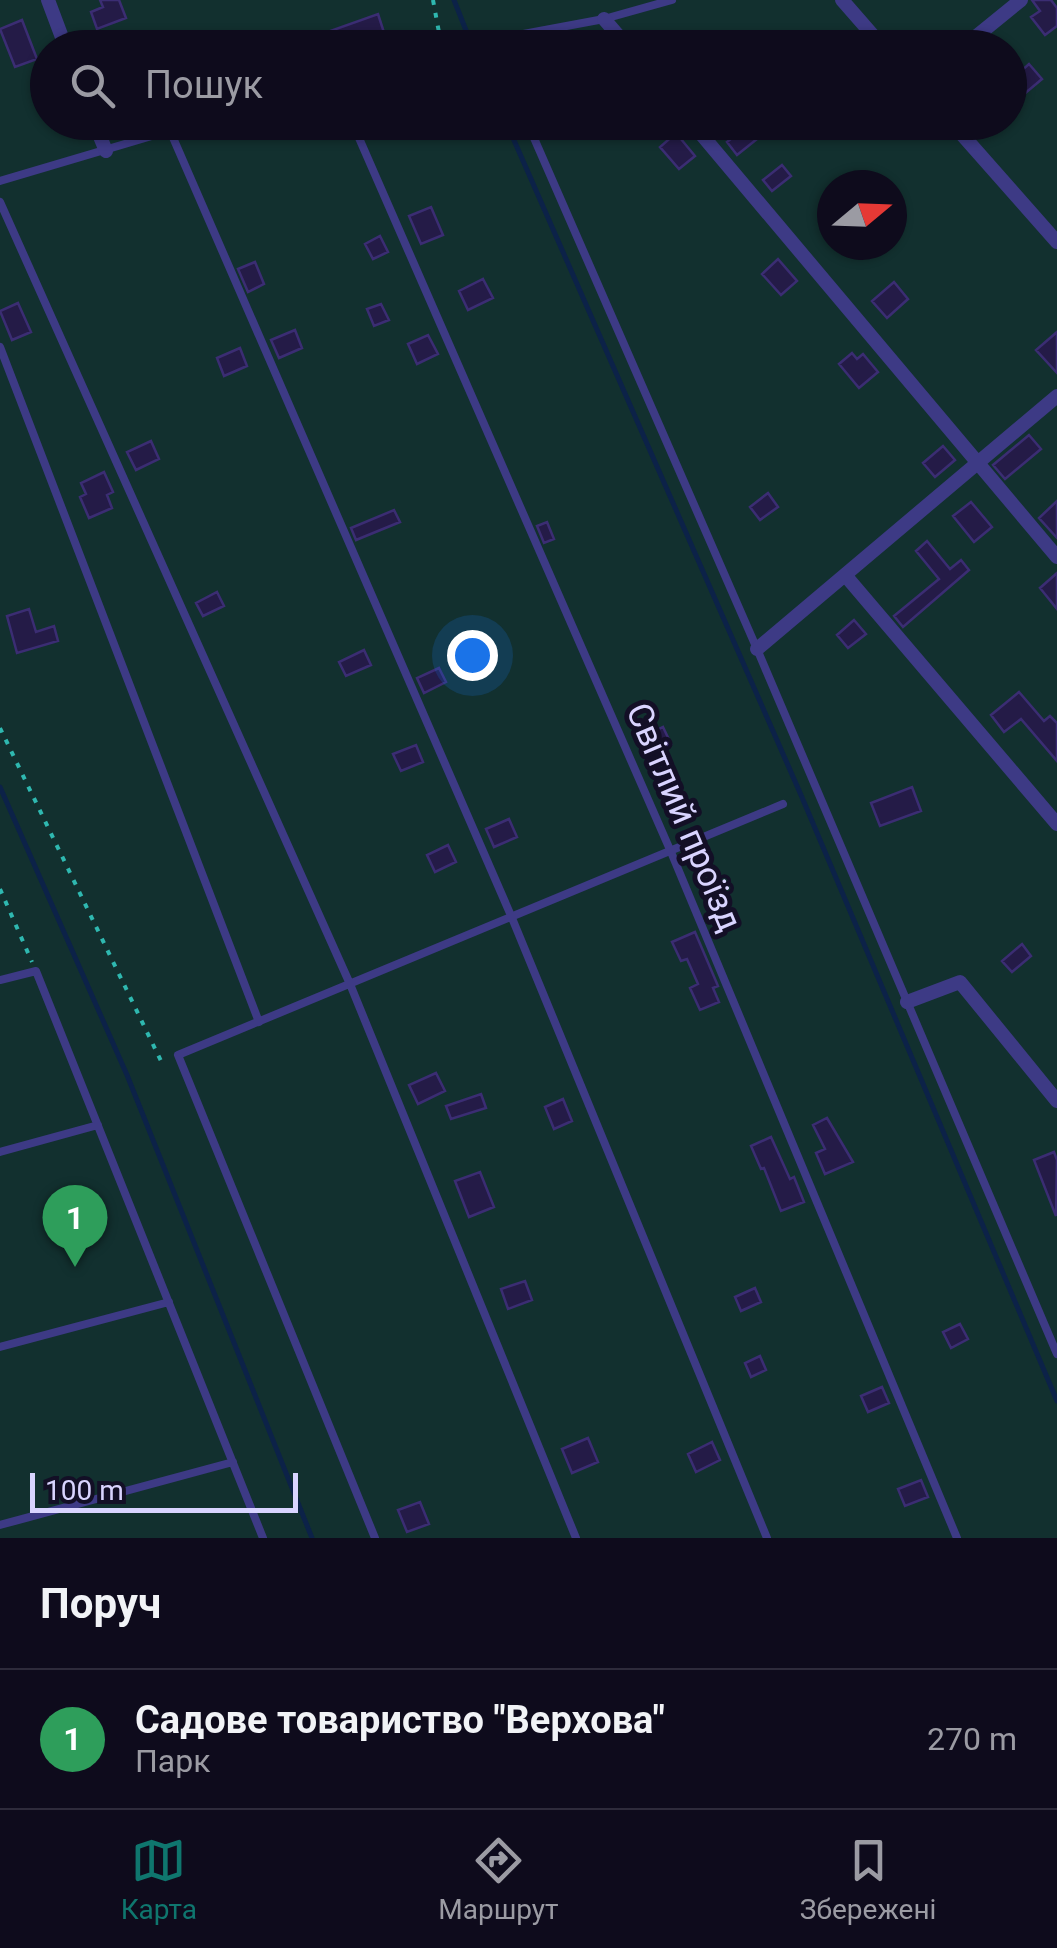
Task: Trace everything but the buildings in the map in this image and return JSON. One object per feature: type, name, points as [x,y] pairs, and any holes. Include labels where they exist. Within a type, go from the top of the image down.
[{"type":"street","points":[[48,0],[59,30]]},
{"type":"street","points":[[842,0],[868,30]]},
{"type":"street","points":[[984,30],[1021,0]]},
{"type":"street","points":[[604,18],[614,30]]},
{"type":"street","points":[[101,140],[106,152]]},
{"type":"street","points":[[707,140],[1057,556]]},
{"type":"street","points":[[967,140],[1057,242]]},
{"type":"street","points":[[757,649],[1057,396]]},
{"type":"street","points":[[844,575],[1057,824]]},
{"type":"street","points":[[907,1002],[960,982],[1057,1100]]},
{"type":"lane","points":[[553,30],[672,0]]},
{"type":"lane","points":[[0,181],[147,140]]},
{"type":"lane","points":[[174,140],[512,918],[767,1538]]},
{"type":"lane","name":"Світлий проїзд","points":[[360,140],[671,852],[957,1538]]},
{"type":"lane","points":[[535,140],[1057,1354]]},
{"type":"lane","points":[[0,202],[350,984],[576,1538]]},
{"type":"lane","points":[[0,346],[259,1022]]},
{"type":"lane","points":[[376,1538],[178,1055],[784,804]]},
{"type":"lane","points":[[0,980],[36,970],[263,1538]]},
{"type":"lane","points":[[0,1152],[98,1125]]},
{"type":"lane","points":[[0,1346],[169,1302]]},
{"type":"lane","points":[[0,1525],[233,1462]]},
{"type":"path","points":[[434,0],[438,30]]},
{"type":"path","points":[[0,728],[160,1060],[178,1055]]},
{"type":"path","points":[[0,889],[36,970]]},
{"type":"green space","points":[[0,0],[1057,0],[1057,1538],[0,1538]]},
{"type":"waterway","points":[[454,0],[466,30]]},
{"type":"waterway","points":[[514,140],[801,795],[1057,1401]]},
{"type":"waterway","points":[[0,787],[127,1075],[312,1538]]},
{"type":"place","name":"Садове товариство \"Верхова\"","points":[[75,1267]]}]
